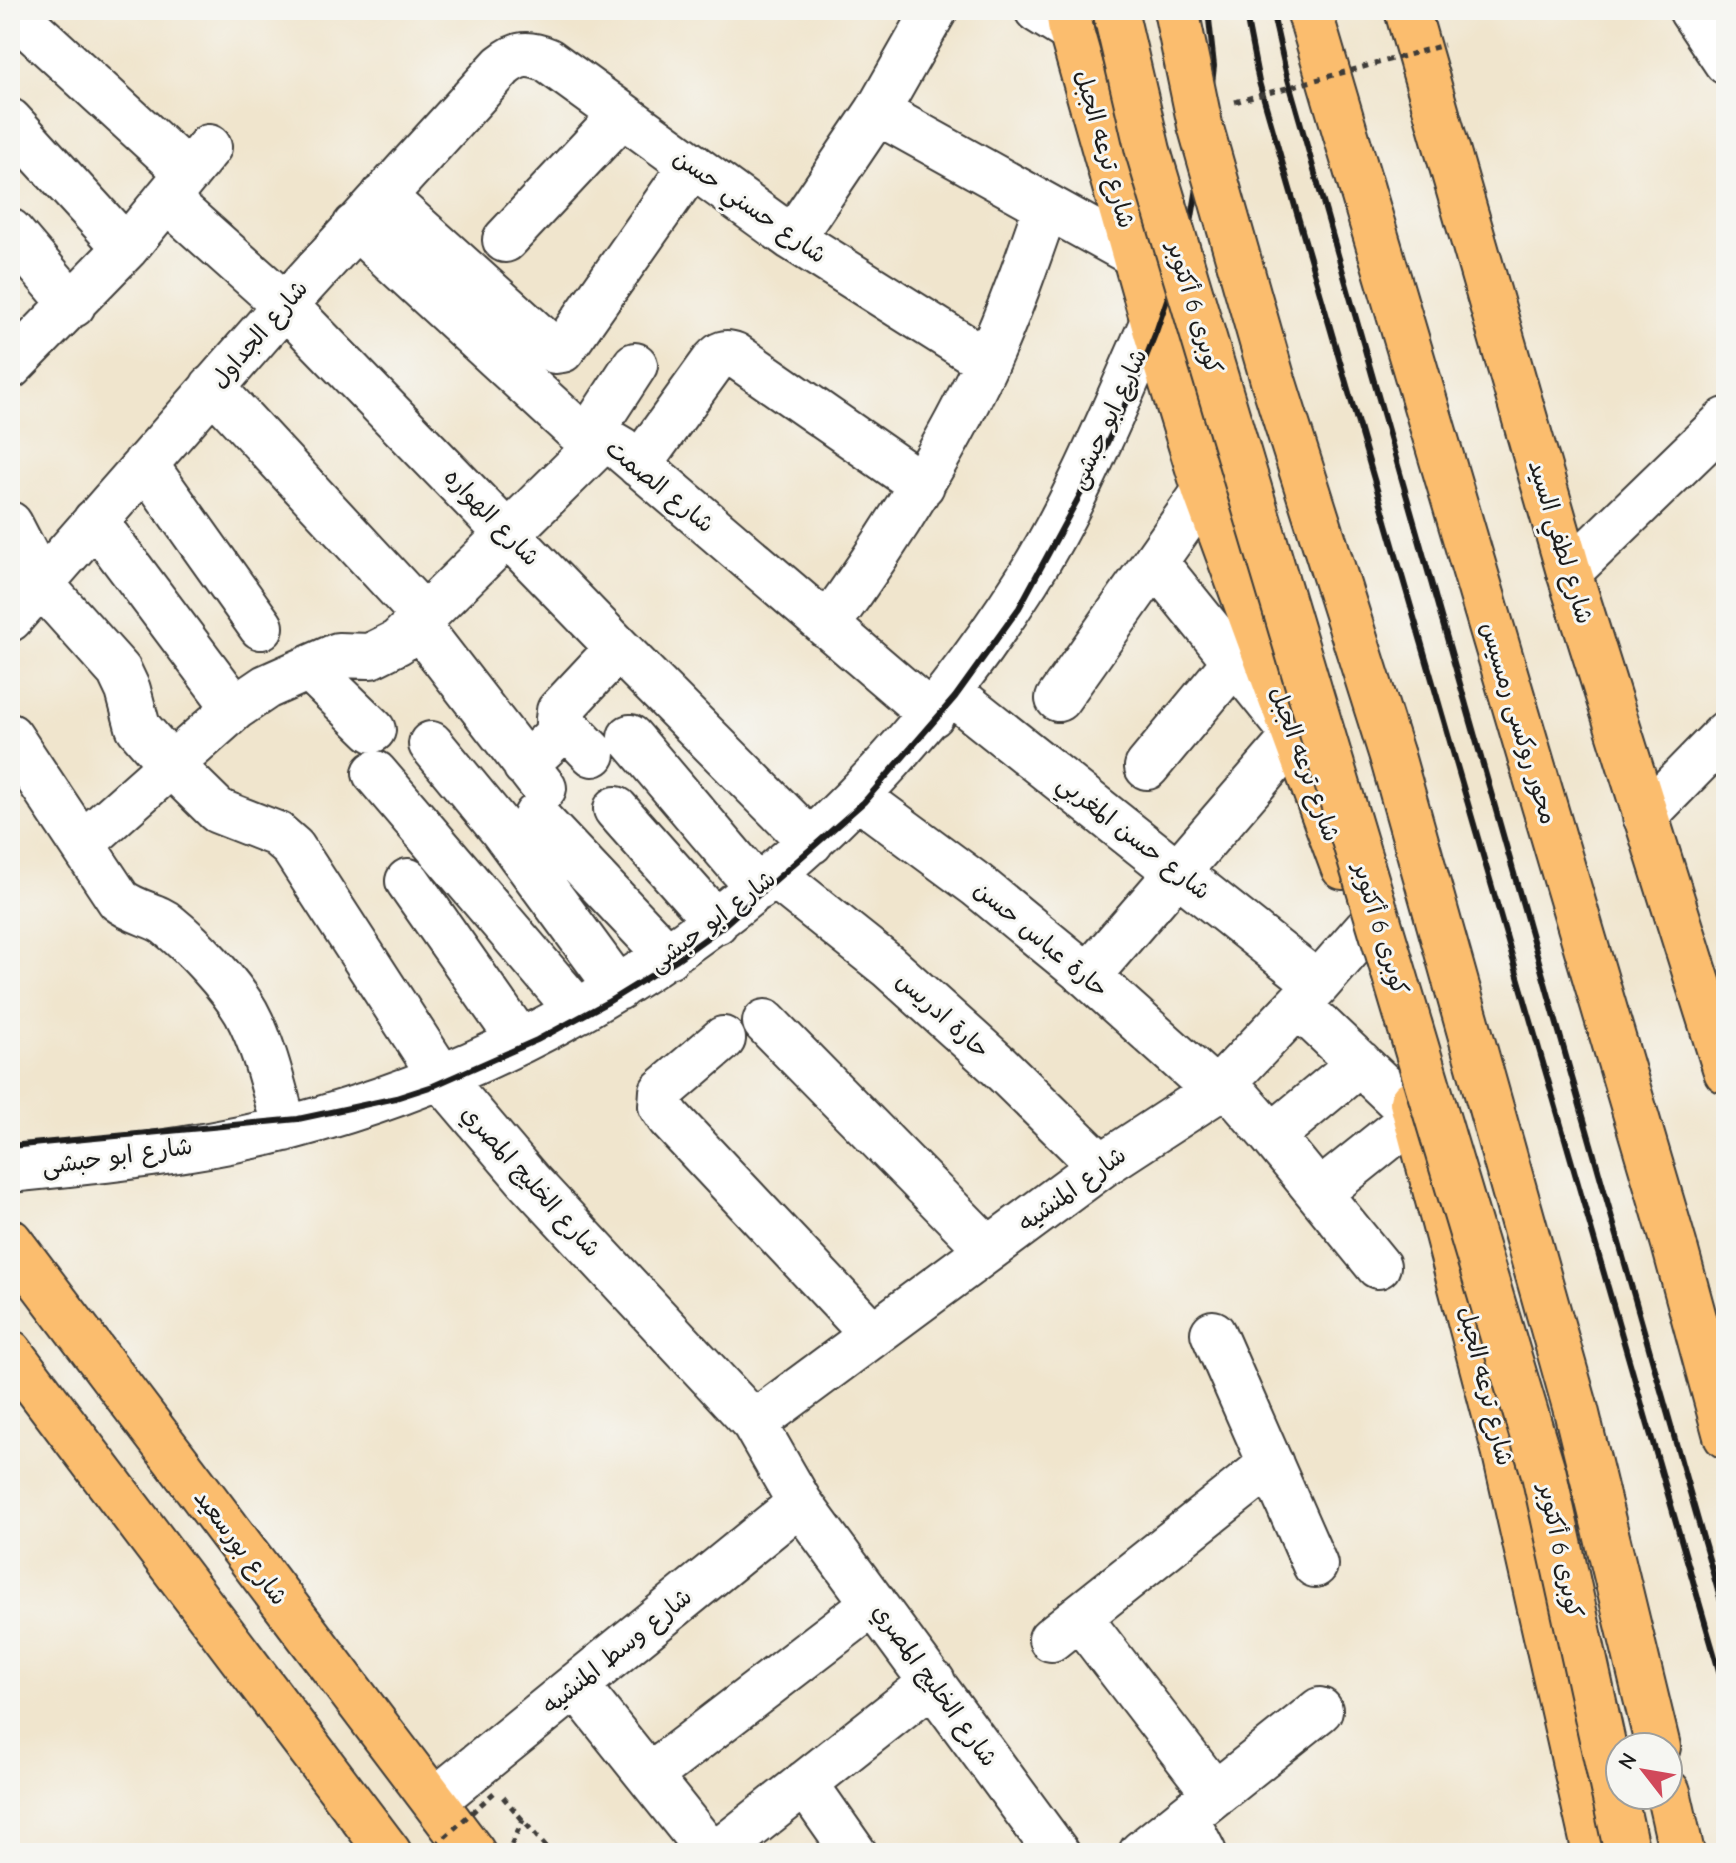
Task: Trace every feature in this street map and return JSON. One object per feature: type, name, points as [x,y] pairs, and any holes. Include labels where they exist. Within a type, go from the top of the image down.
[{"type":"main road","name":"كوبرى 6 أكتوبر","points":[[1115,10],[1148,151],[1544,1474],[1627,1853]]},
{"type":"main road","name":"كوبرى 6 أكتوبر","points":[[1176,10],[1204,140],[1272,377],[1392,756],[1572,1395],[1654,1731]]},
{"type":"main road","name":"محور روكسى رمسيس","points":[[1309,10],[1674,1244],[1726,1436]]},
{"type":"main road","name":"شارع لطفي السيد","points":[[1407,10],[1569,572],[1725,1065]]},
{"type":"main road","name":"شارع ترعه الجبل","points":[[1058,17],[1135,255],[1205,491],[1366,929],[1504,1449],[1595,1853]]},
{"type":"main road","name":"شارع بورسعيد","points":[[10,1241],[473,1853]]},
{"type":"main road","points":[[10,1352],[389,1853]]},
{"type":"main road","points":[[1672,1811],[1682,1853]]},
{"type":"street","name":"شارع الهواره","points":[[22,10],[30,28],[188,173],[285,305],[811,842]]},
{"type":"street","points":[[792,238],[877,112],[935,10]]},
{"type":"street","points":[[1691,10],[1726,62]]},
{"type":"street","name":"شارع حسني حسن","points":[[515,55],[530,53],[547,60],[792,238],[987,361]]},
{"type":"street","name":"شارع الجداول","points":[[10,619],[369,211],[515,55]]},
{"type":"street","points":[[877,112],[1135,255]]},
{"type":"street","points":[[505,240],[622,115]]},
{"type":"street","points":[[10,121],[126,248]]},
{"type":"street","points":[[369,211],[555,351],[562,350],[568,342],[692,165]]},
{"type":"street","points":[[10,367],[126,248],[188,173]]},
{"type":"street","points":[[827,626],[870,567],[922,485],[987,361],[1019,285],[1046,207]]},
{"type":"street","name":"شارع الصمت","points":[[369,211],[575,429],[597,436],[639,465],[827,626],[941,703]]},
{"type":"street","points":[[10,231],[73,305]]},
{"type":"street","name":"شارع ابو حبشى","points":[[10,1170],[131,1158],[285,1129],[367,1104],[441,1077],[578,1011],[668,956],[716,922],[766,882],[858,797],[941,703],[1035,565],[1093,457],[1153,321]]},
{"type":"street","points":[[639,465],[714,361],[727,352],[922,485]]},
{"type":"street","points":[[82,844],[235,708],[266,687],[338,655],[370,656],[398,642],[508,533],[597,436],[635,365]]},
{"type":"street","points":[[212,387],[420,620],[535,790],[668,956]]},
{"type":"street","points":[[1569,572],[1726,420]]},
{"type":"street","points":[[145,464],[261,627]]},
{"type":"street","points":[[1058,699],[1205,491]]},
{"type":"street","points":[[95,521],[235,708]]},
{"type":"street","name":"شارع الخليج المصري","points":[[10,524],[41,584],[119,671],[128,690],[138,727],[218,811],[277,834],[293,848],[441,1077],[529,1181],[754,1423],[800,1503],[1057,1853]]},
{"type":"street","points":[[1088,976],[1295,736],[1155,562]]},
{"type":"street","points":[[535,790],[557,735],[559,711],[618,648]]},
{"type":"street","points":[[1147,767],[1235,661]]},
{"type":"street","points":[[310,669],[578,1011]]},
{"type":"street","name":"شارع حسن المغربي","points":[[941,703],[1178,871],[1308,994],[1360,1063],[1415,1116]]},
{"type":"street","name":"حارة ادريس","points":[[558,718],[611,746],[766,882],[888,966],[997,1064],[1101,1166]]},
{"type":"street","points":[[1645,816],[1726,733]]},
{"type":"street","points":[[10,736],[119,900],[132,910],[165,922],[226,983],[246,1012],[258,1038],[285,1129]]},
{"type":"street","points":[[431,744],[502,830],[618,988]]},
{"type":"street","name":"حارة عباس حسن","points":[[858,797],[977,885],[1220,1086],[1272,1136],[1378,1266]]},
{"type":"street","points":[[616,809],[716,922]]},
{"type":"street","points":[[408,881],[520,1041]]},
{"type":"street","name":"شارع المنشيه","points":[[754,1423],[1101,1166],[1220,1086],[1366,929]]},
{"type":"street","points":[[765,1022],[988,1249]]},
{"type":"street","points":[[723,1039],[662,1091],[661,1106],[873,1335]]},
{"type":"street","points":[[1272,1136],[1360,1063]]},
{"type":"street","points":[[1319,1193],[1415,1116]]},
{"type":"street","points":[[1213,1333],[1315,1565]]},
{"type":"street","points":[[1202,1822],[1065,1628],[1271,1464]]},
{"type":"street","name":"شارع وسط المنشيه","points":[[435,1800],[800,1503]]},
{"type":"street","points":[[649,1776],[874,1603]]},
{"type":"street","points":[[717,1853],[933,1682]]},
{"type":"street","points":[[576,1685],[710,1853]]},
{"type":"street","points":[[1141,1853],[1202,1822],[1320,1710]]},
{"type":"street","points":[[805,1783],[854,1853]]},
{"type":"path","points":[[1231,103],[1444,45]]},
{"type":"path","points":[[489,1781],[551,1853]]},
{"type":"path","points":[[427,1853],[497,1790]]},
{"type":"path","points":[[508,1853],[523,1820]]},
{"type":"railway","points":[[10,1146],[298,1119],[396,1098],[433,1086],[537,1040],[608,1002],[676,960],[722,927],[864,802],[955,697],[1019,608],[1100,458],[1140,372],[1189,235],[1214,66],[1208,10]]},
{"type":"railway","points":[[1245,10],[1259,82],[1726,1695]]},
{"type":"railway","points":[[1272,10],[1286,72],[1726,1619]]}]
